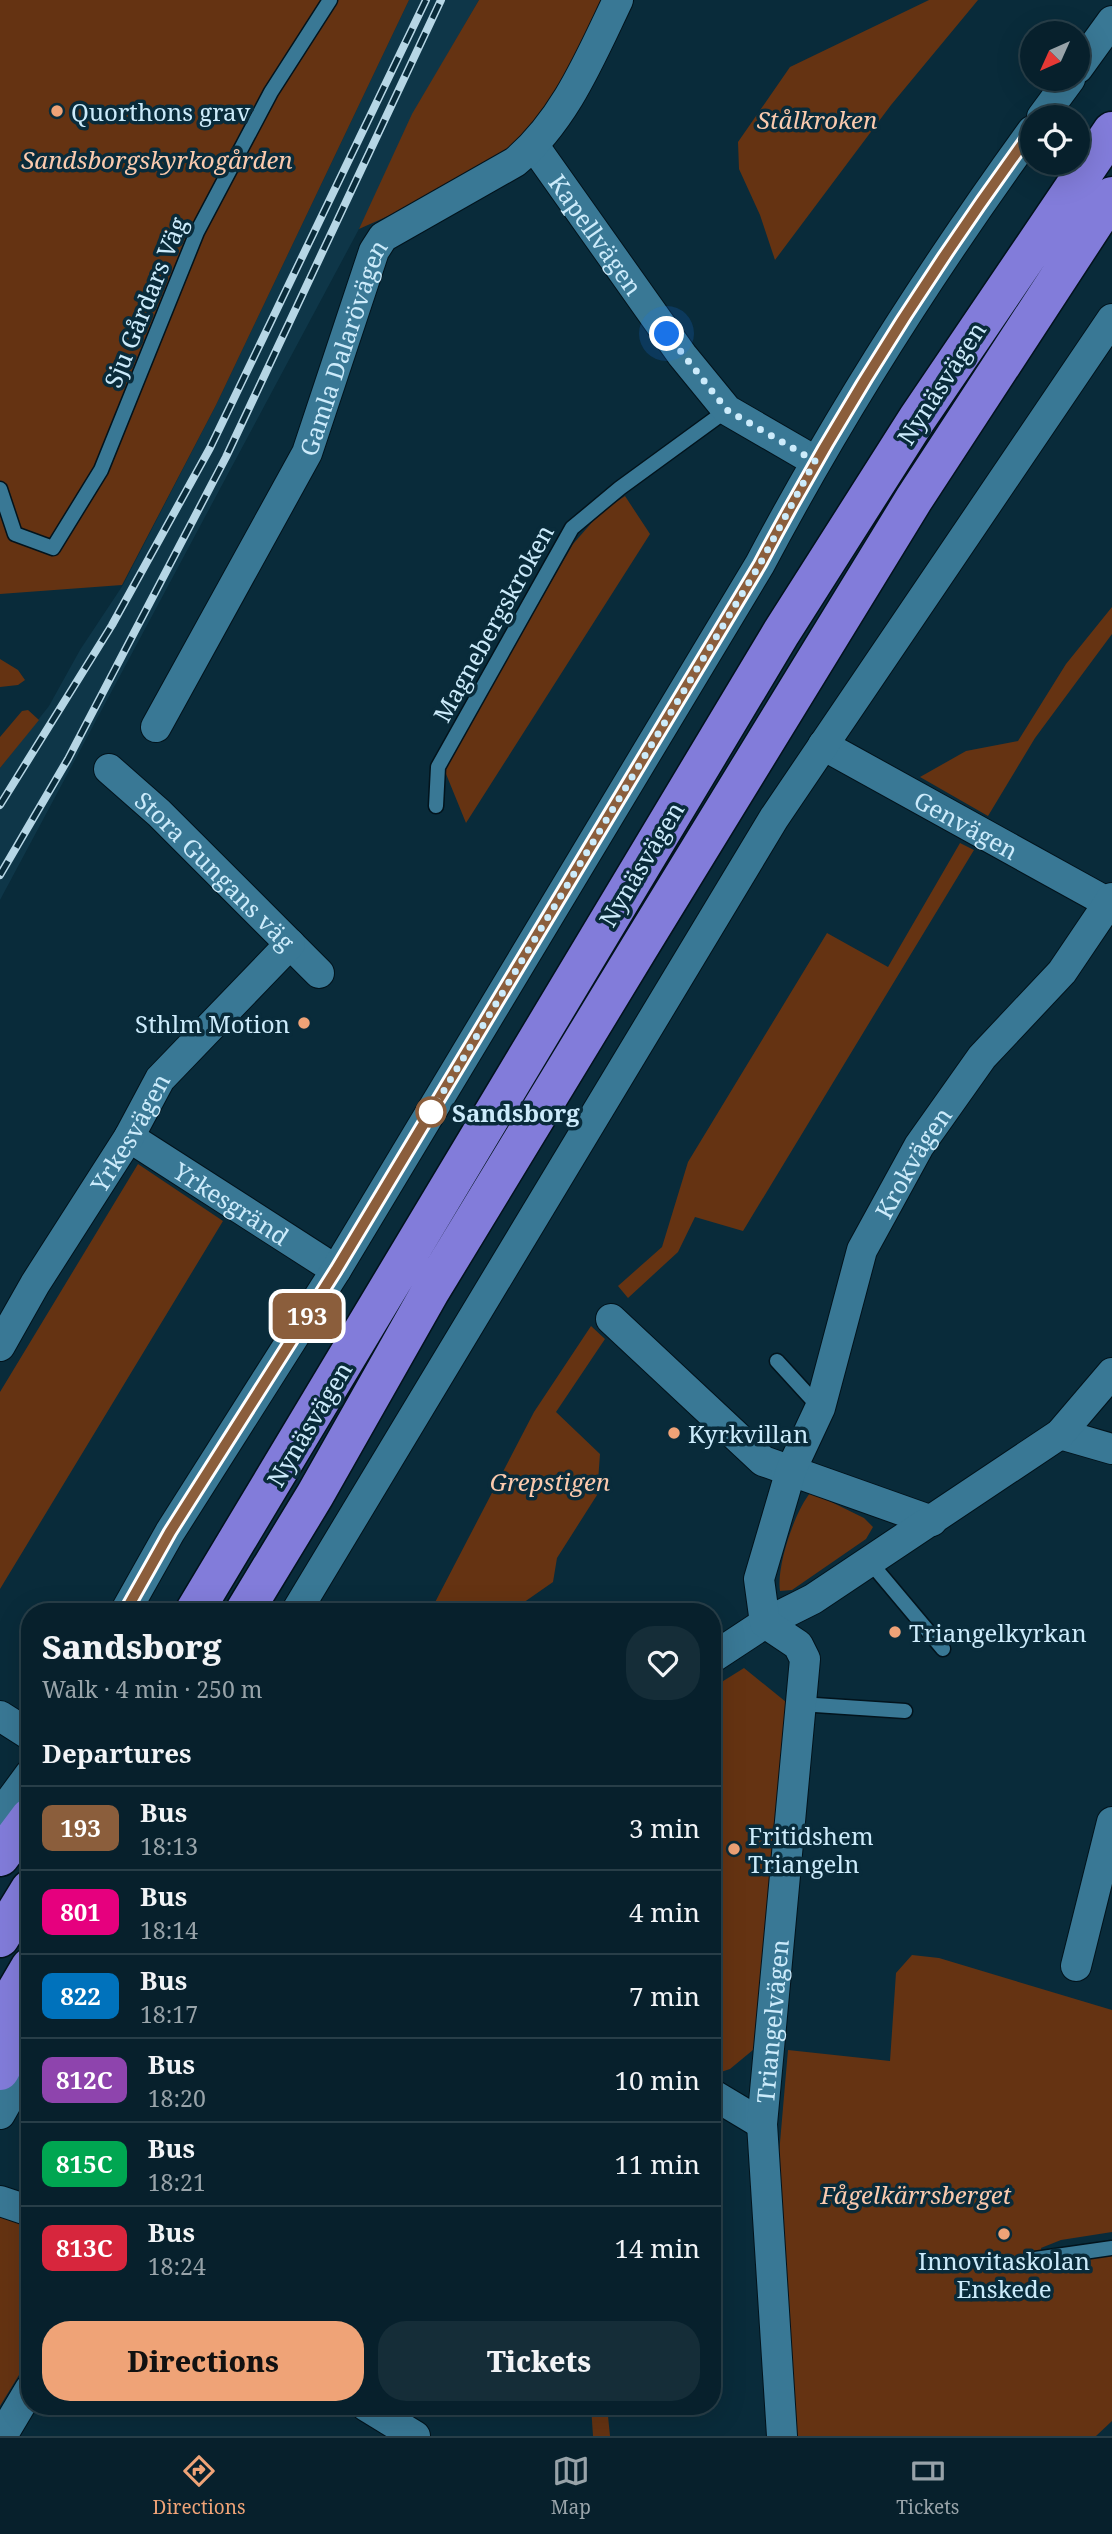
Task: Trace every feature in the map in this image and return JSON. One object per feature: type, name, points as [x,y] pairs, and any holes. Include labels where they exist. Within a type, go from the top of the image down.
[{"type":"highway","name":"Nynäsvägen","points":[[199,1603],[387,1295],[508,1085],[780,633],[917,419],[1112,131]]},
{"type":"highway","name":"Nynäsvägen","points":[[249,1603],[315,1495],[430,1292],[914,499],[1112,196]]},
{"type":"highway","points":[[268,1603],[315,1495]]},
{"type":"highway","points":[[0,1857],[21,1829]]},
{"type":"highway","points":[[0,1938],[21,1904]]},
{"type":"highway","points":[[0,2018],[21,1982]]},
{"type":"highway","points":[[0,2071],[21,2032]]},
{"type":"street","name":"Gamla Dalarövägen","points":[[156,727],[307,453],[374,251],[383,237],[515,162],[534,146],[549,129],[586,68],[618,0]]},
{"type":"street","points":[[1090,51],[1112,21]]},
{"type":"street","name":"Kapellvägen","points":[[534,146],[682,355],[727,410],[815,461]]},
{"type":"street","points":[[130,1603],[170,1532],[336,1270],[760,564],[815,461],[964,224],[1020,147]]},
{"type":"street","points":[[301,1603],[774,818],[1112,319]]},
{"type":"street","name":"Genvägen","points":[[823,745],[1111,902]]},
{"type":"street","name":"Stora Gungans väg","points":[[109,769],[159,813],[319,973]]},
{"type":"street","name":"Krokvägen","points":[[765,1623],[759,1579],[790,1469],[820,1408],[862,1250],[919,1146],[982,1057],[1062,972],[1111,902]]},
{"type":"street","name":"Yrkesvägen","points":[[0,1346],[35,1283],[129,1137],[160,1079],[290,944]]},
{"type":"street","name":"Yrkesgränd","points":[[129,1137],[336,1270]]},
{"type":"street","points":[[611,1320],[763,1461],[932,1521]]},
{"type":"street","points":[[721,1652],[765,1623],[813,1599],[1060,1434],[1112,1373]]},
{"type":"street","points":[[1060,1434],[1112,1449]]},
{"type":"street","name":"Triangelvägen","points":[[765,1623],[798,1645],[805,1659],[762,2124],[782,2436]]},
{"type":"street","points":[[0,1716],[21,1729]]},
{"type":"street","points":[[0,1815],[21,1786]]},
{"type":"street","points":[[1076,1966],[1112,1822]]},
{"type":"street","points":[[0,2114],[21,2077]]},
{"type":"street","points":[[721,2099],[762,2124]]},
{"type":"street","points":[[0,2201],[21,2208]]},
{"type":"street","points":[[2,2436],[21,2404]]},
{"type":"street","points":[[381,2415],[415,2436]]},
{"type":"lane","name":"Sju Gårdars Väg","points":[[0,489],[15,534],[53,548],[101,470],[197,232],[271,92],[330,0]]},
{"type":"lane","name":"Magnebergskroken","points":[[436,806],[438,767],[572,528],[620,488],[727,410]]},
{"type":"lane","points":[[777,1362],[820,1408]]},
{"type":"lane","points":[[870,1562],[943,1648]]},
{"type":"lane","points":[[800,1704],[905,1711]]},
{"type":"lane","points":[[1035,2259],[1112,2248]]},
{"type":"shaded area","points":[[409,0],[479,0],[413,114],[367,214],[0,900],[0,768],[49,706],[80,650],[123,585],[216,405]]},
{"type":"green space","name":"Sandsborgskyrkogården","points":[[0,0],[409,0],[216,405],[122,585],[0,594]]},
{"type":"green space","points":[[479,0],[601,0],[578,55],[558,91],[521,138],[485,167],[465,179],[359,229],[412,114]]},
{"type":"green space","name":"Stålkroken","points":[[929,0],[978,0],[891,105],[775,260],[760,215],[739,169],[738,142],[790,67]]},
{"type":"green space","points":[[625,496],[650,534],[466,823],[444,769],[573,544],[601,512]]},
{"type":"green space","points":[[1112,607],[1112,634],[1035,738],[988,816],[920,777],[966,751],[1018,741],[1066,664]]},
{"type":"green space","points":[[0,659],[18,670],[25,680],[18,685],[0,687]]},
{"type":"green space","points":[[28,710],[39,720],[0,768],[0,737],[22,711]]},
{"type":"green space","points":[[960,843],[974,850],[743,1231],[695,1217],[678,1252],[628,1298],[618,1286],[662,1247],[688,1162],[827,933],[888,967]]},
{"type":"green space","points":[[138,1164],[223,1221],[0,1589],[0,1392]]},
{"type":"green space","name":"Grepstigen","points":[[591,1326],[605,1339],[556,1412],[600,1454],[597,1495],[557,1558],[553,1582],[523,1603],[435,1603],[534,1412]]},
{"type":"green space","points":[[811,1492],[864,1518],[873,1527],[866,1539],[792,1590],[780,1591],[781,1568],[788,1539]]},
{"type":"green space","points":[[744,1668],[786,1702],[759,2045],[730,2069],[721,2072],[721,1682]]},
{"type":"green space","name":"Fågelkärrsberget","points":[[912,1955],[939,1958],[1112,2010],[1112,2232],[1061,2240],[1041,2248],[1044,2266],[1112,2254],[1112,2421],[1096,2436],[793,2436],[779,2154],[788,2050],[890,2061],[896,1973]]},
{"type":"green space","points":[[0,2215],[21,2222],[21,2372],[0,2406]]},
{"type":"green space","points":[[592,2415],[608,2415],[610,2436],[593,2436]]},
{"type":"railway","points":[[0,805],[112,625],[210,448],[426,0]]},
{"type":"railway","points":[[0,875],[68,759],[226,457],[441,0]]},
{"type":"bus line","name":"193","points":[[130,1603],[170,1532],[336,1270],[760,564],[815,461],[964,224],[1020,147]]},
{"type":"place","name":"Quorthons grav","points":[[57,111]]},
{"type":"place","name":"Sthlm Motion","points":[[304,1023]]},
{"type":"place","name":"Sandsborg","points":[[431,1112]]},
{"type":"place","name":"Kyrkvillan","points":[[674,1433]]},
{"type":"place","name":"Triangelkyrkan","points":[[895,1632]]},
{"type":"place","name":"Fritidshem Triangeln","points":[[734,1849]]},
{"type":"place","name":"Innovitaskolan Enskede","points":[[1004,2234]]},
{"type":"route","points":[[431,1112],[760,564],[815,461],[727,410],[667,334]]}]
